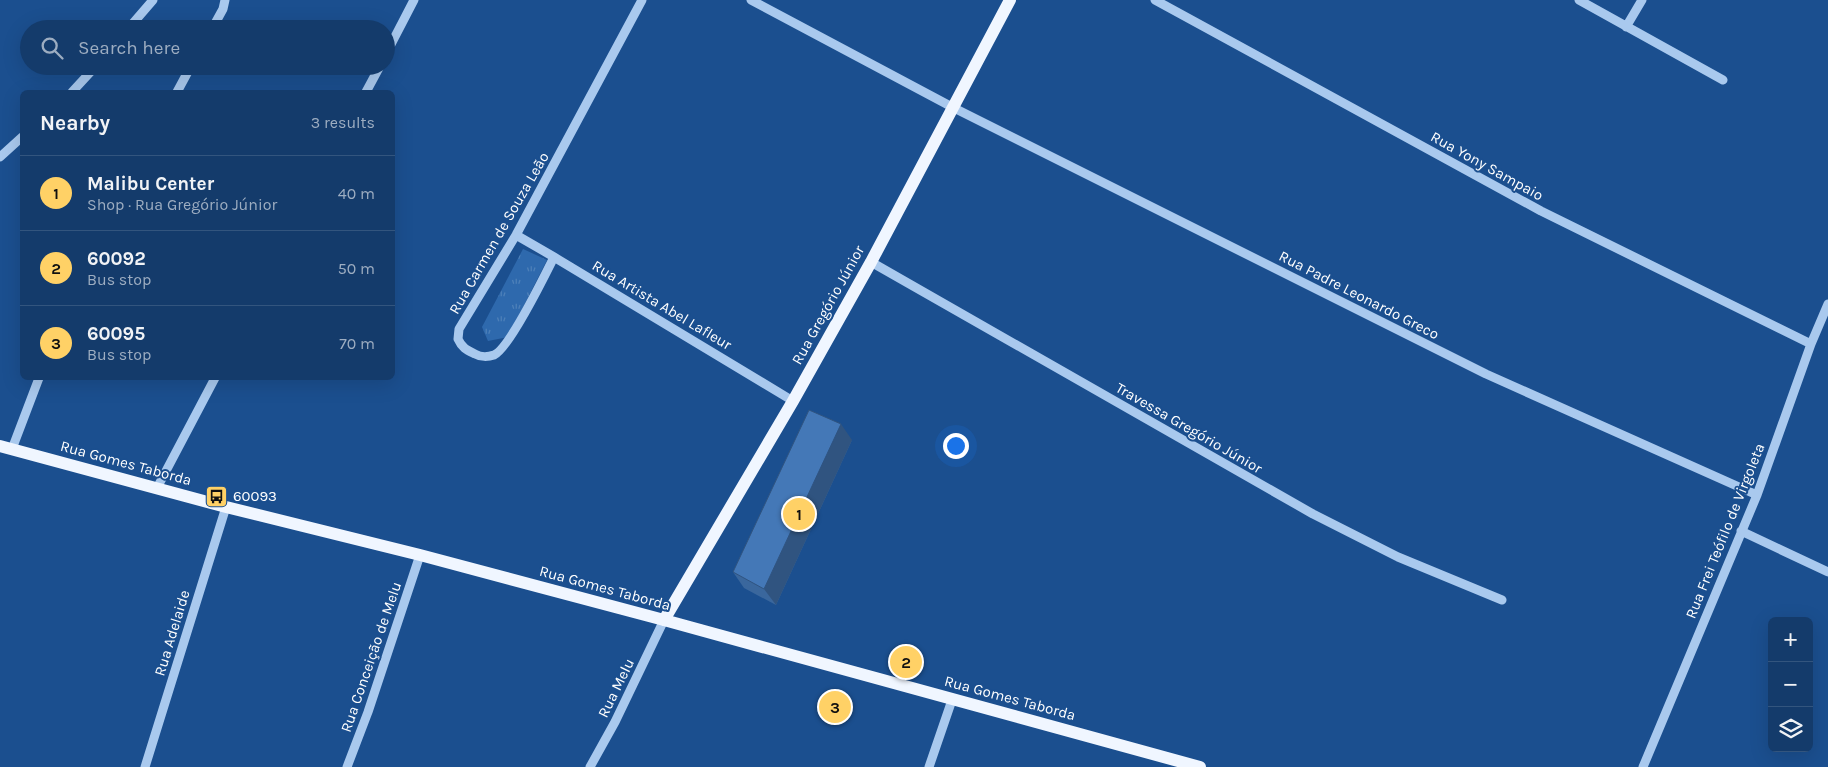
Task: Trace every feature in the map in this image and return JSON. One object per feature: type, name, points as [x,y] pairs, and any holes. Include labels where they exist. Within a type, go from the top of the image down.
[{"type":"main road","name":"Rua Gregório Júnior","points":[[664,620],[793,401],[871,262],[1010,0]]},
{"type":"main road","name":"Rua Gomes Taborda","points":[[6,448],[664,620],[1179,765],[1200,767]]},
{"type":"street","points":[[135,20],[152,0]]},
{"type":"street","points":[[216,20],[224,0]]},
{"type":"street","points":[[395,37],[414,0]]},
{"type":"street","name":"Rua Carmen de Souza Leão","points":[[554,257],[513,334],[496,354],[478,356],[462,348],[458,340],[459,329],[516,235],[642,0]]},
{"type":"street","name":"Rua Padre Leonardo Greco","points":[[751,0],[954,108],[1486,374],[1757,495]]},
{"type":"street","name":"Rua Yony Sampaio","points":[[1155,0],[1541,211],[1812,344]]},
{"type":"street","points":[[1578,0],[1723,80]]},
{"type":"street","points":[[1626,27],[1642,0]]},
{"type":"street","points":[[74,90],[88,75]]},
{"type":"street","points":[[178,90],[186,75]]},
{"type":"street","points":[[367,90],[375,75]]},
{"type":"street","points":[[0,156],[20,139]]},
{"type":"street","name":"Rua Artista Abel Lafleur","points":[[516,235],[793,401]]},
{"type":"street","name":"Travessa Gregório Júnior","points":[[871,262],[1313,514],[1398,557],[1502,600]]},
{"type":"street","name":"Rua Frei Teófilo de Virgoleta","points":[[1642,767],[1740,530],[1757,495],[1828,304]]},
{"type":"street","points":[[6,448],[38,380]]},
{"type":"street","points":[[156,488],[214,380]]},
{"type":"street","name":"Rua Adelaide","points":[[145,767],[226,507]]},
{"type":"street","points":[[1740,530],[1828,572]]},
{"type":"street","name":"Rua Conceição de Melu","points":[[347,767],[368,712],[420,555]]},
{"type":"street","name":"Rua Melu","points":[[590,767],[664,620]]},
{"type":"street","points":[[929,767],[952,700]]},
{"type":"green space","points":[[523,249],[547,260],[508,337],[488,341],[482,327]]},
{"type":"building","points":[[809,410],[841,424],[764,589],[733,572]]},
{"type":"place","name":"60093","points":[[217,496]]},
{"type":"place","name":"Malibu Center","points":[[799,514]]},
{"type":"place","name":"60092","points":[[906,662]]},
{"type":"place","name":"60095","points":[[835,707]]}]
